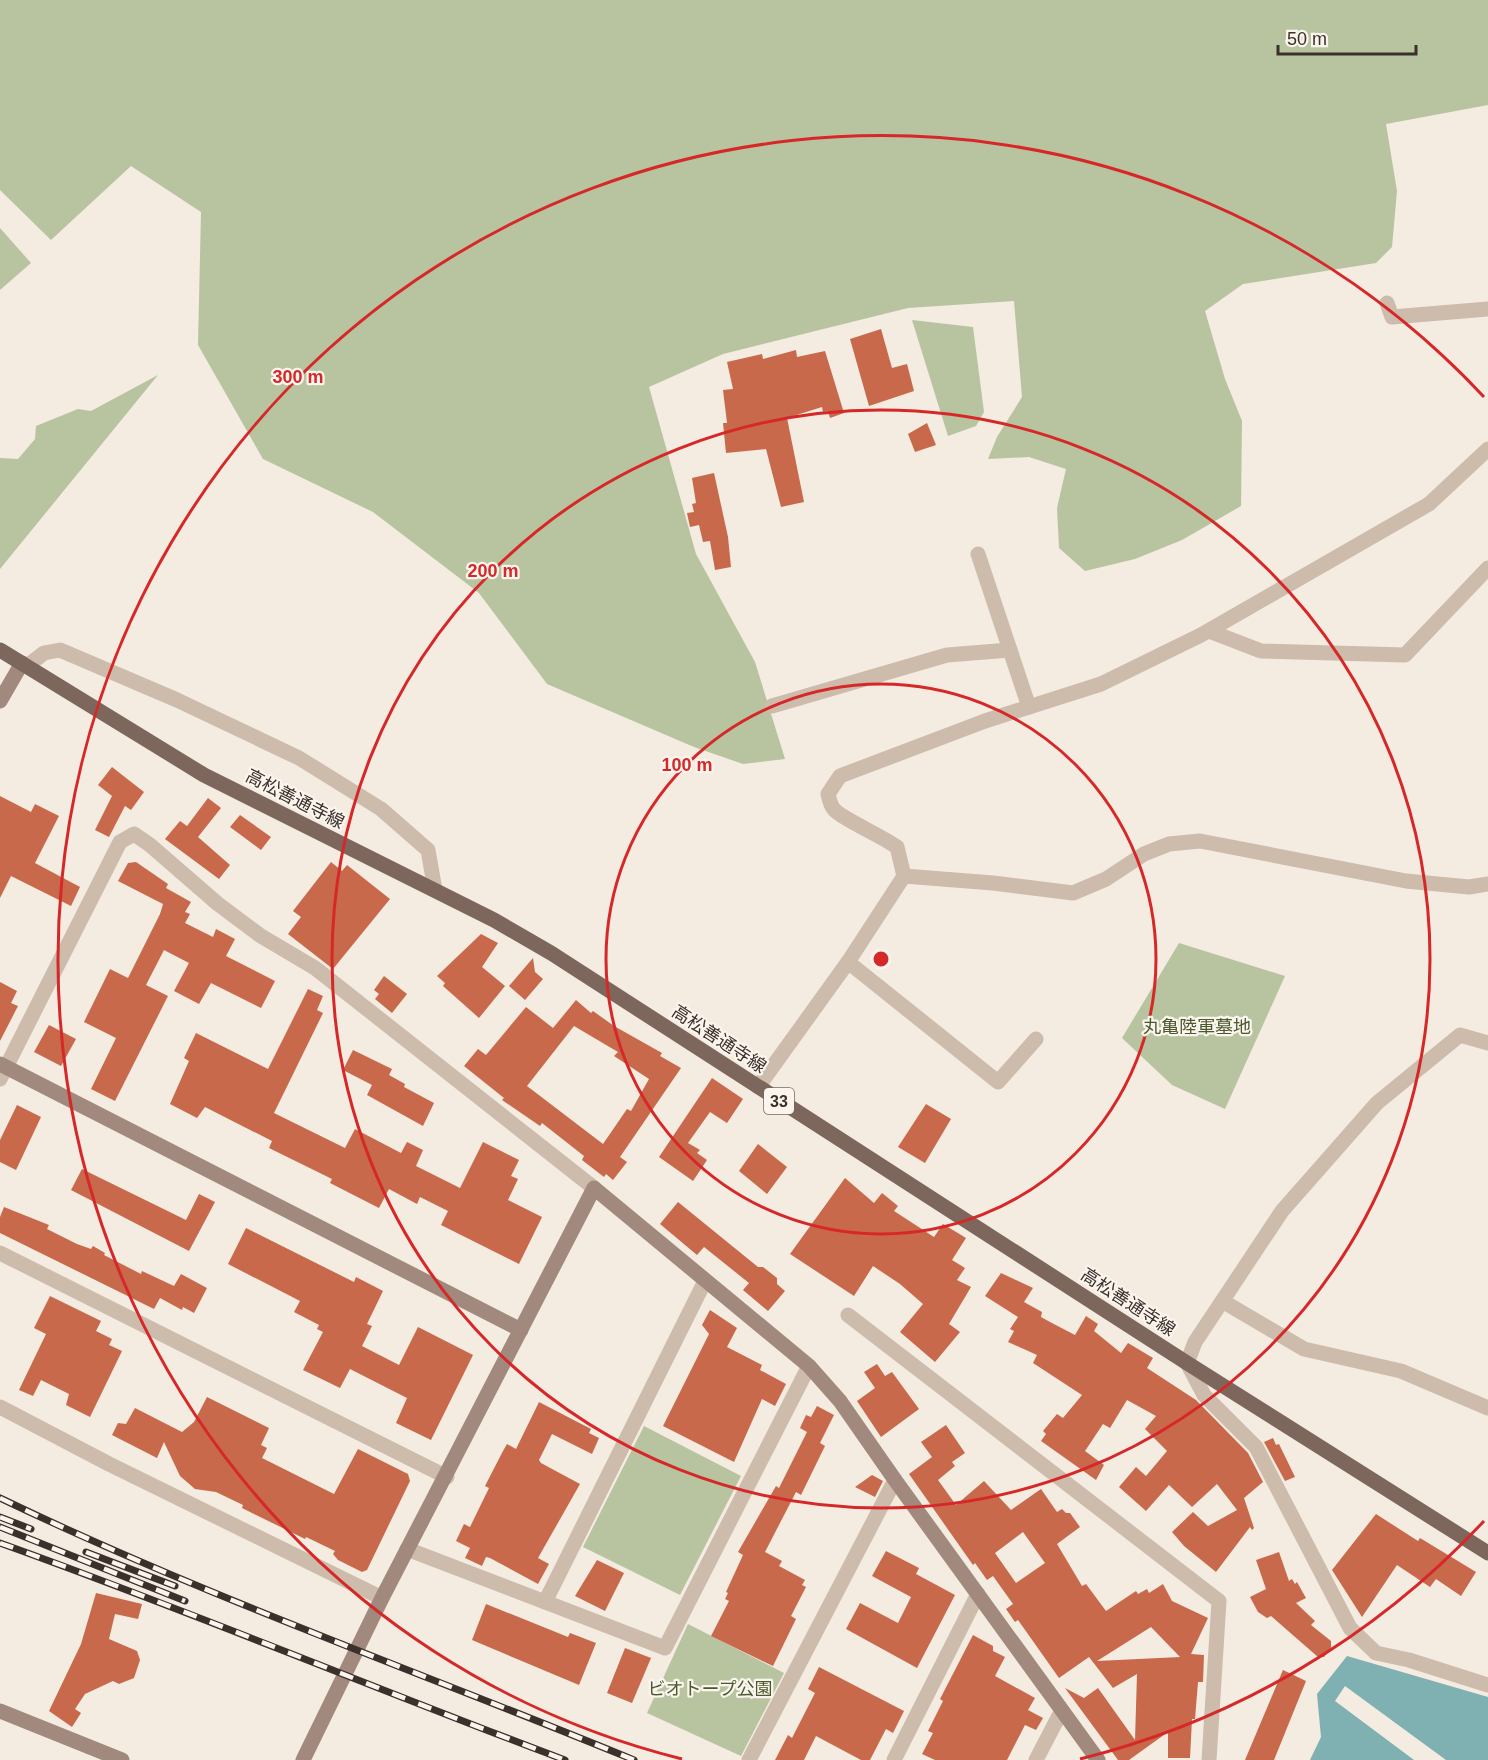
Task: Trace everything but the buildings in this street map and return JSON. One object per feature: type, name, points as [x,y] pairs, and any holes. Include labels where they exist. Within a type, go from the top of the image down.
[{"type":"main road","name":"高松善通寺線","points":[[0,650],[204,776],[494,920],[551,953],[1187,1363],[1488,1553]]},
{"type":"street","points":[[1387,303],[1392,316],[1488,309]]},
{"type":"street","points":[[758,1087],[848,962],[904,876],[897,847],[880,834],[852,822],[833,810],[828,794],[840,776],[1029,707],[1101,684],[1209,630],[1429,504],[1488,449]]},
{"type":"street","points":[[978,554],[1029,707]]},
{"type":"street","points":[[1209,630],[1261,651],[1405,655],[1488,568]]},
{"type":"street","points":[[0,701],[24,664],[44,653],[60,650],[177,700],[299,758],[381,809],[428,850],[435,890]]},
{"type":"street","points":[[772,706],[947,656],[1010,650]]},
{"type":"street","points":[[521,1330],[2,1070],[120,842],[134,834],[150,844],[218,904],[261,936],[315,968],[594,1188],[809,1366],[840,1401],[894,1480],[1098,1760]]},
{"type":"street","points":[[904,876],[993,883],[1073,893],[1106,879],[1144,854],[1169,844],[1200,841],[1406,881],[1469,887],[1488,884]]},
{"type":"street","points":[[848,962],[998,1082],[1036,1039]]},
{"type":"street","points":[[1488,1043],[1460,1035],[1377,1103],[1282,1211],[1224,1302],[1195,1342],[1187,1363],[1204,1395],[1256,1447],[1350,1628],[1376,1653],[1409,1660],[1488,1685]]},
{"type":"street","points":[[303,1760],[382,1598],[447,1477],[594,1188]]},
{"type":"street","points":[[0,1253],[447,1477]]},
{"type":"street","points":[[545,1602],[705,1281]]},
{"type":"street","points":[[1224,1302],[1304,1349],[1401,1371],[1488,1408]]},
{"type":"street","points":[[848,1315],[1220,1601],[1209,1760]]},
{"type":"street","points":[[407,1549],[665,1648],[809,1366]]},
{"type":"street","points":[[0,1407],[382,1598]]},
{"type":"street","points":[[749,1760],[894,1480]]},
{"type":"street","points":[[894,1760],[978,1594]]},
{"type":"street","points":[[0,1711],[122,1760]]},
{"type":"street","points":[[1036,1760],[1061,1712]]},
{"type":"green space","points":[[0,0],[1488,0],[1488,105],[1386,124],[1397,191],[1392,247],[1376,263],[1243,284],[1205,311],[1225,379],[1242,421],[1241,506],[1182,540],[1135,559],[1085,571],[1059,548],[1057,508],[1066,469],[1029,457],[988,459],[997,437],[1022,397],[1014,301],[908,308],[723,354],[649,387],[696,554],[755,662],[785,759],[743,764],[694,747],[547,684],[479,593],[373,512],[263,459],[198,345],[201,212],[131,166],[51,240],[0,190]]},
{"type":"green space","points":[[0,228],[31,263],[0,290]]},
{"type":"green space","points":[[912,320],[973,327],[984,412],[976,426],[948,436]]},
{"type":"green space","points":[[158,375],[0,569],[0,458],[18,459],[35,439],[36,426],[78,409],[91,411]]},
{"type":"green space","name":"丸亀陸軍墓地","points":[[1179,943],[1285,976],[1225,1109],[1172,1085],[1122,1038]]},
{"type":"green space","points":[[644,1426],[741,1476],[680,1595],[583,1547]]},
{"type":"green space","name":"ビオトープ公園","points":[[688,1624],[784,1673],[741,1756],[647,1713]]},
{"type":"water","points":[[1347,1656],[1488,1697],[1488,1760],[1446,1760],[1345,1686],[1335,1701],[1414,1760],[1310,1760],[1321,1737],[1317,1694]]},
{"type":"railway","points":[[0,1498],[235,1601],[634,1760]]},
{"type":"railway","points":[[0,1517],[31,1529]]},
{"type":"railway","points":[[0,1527],[185,1601]]},
{"type":"railway","points":[[0,1543],[565,1760]]},
{"type":"railway","points":[[86,1552],[175,1586]]}]
